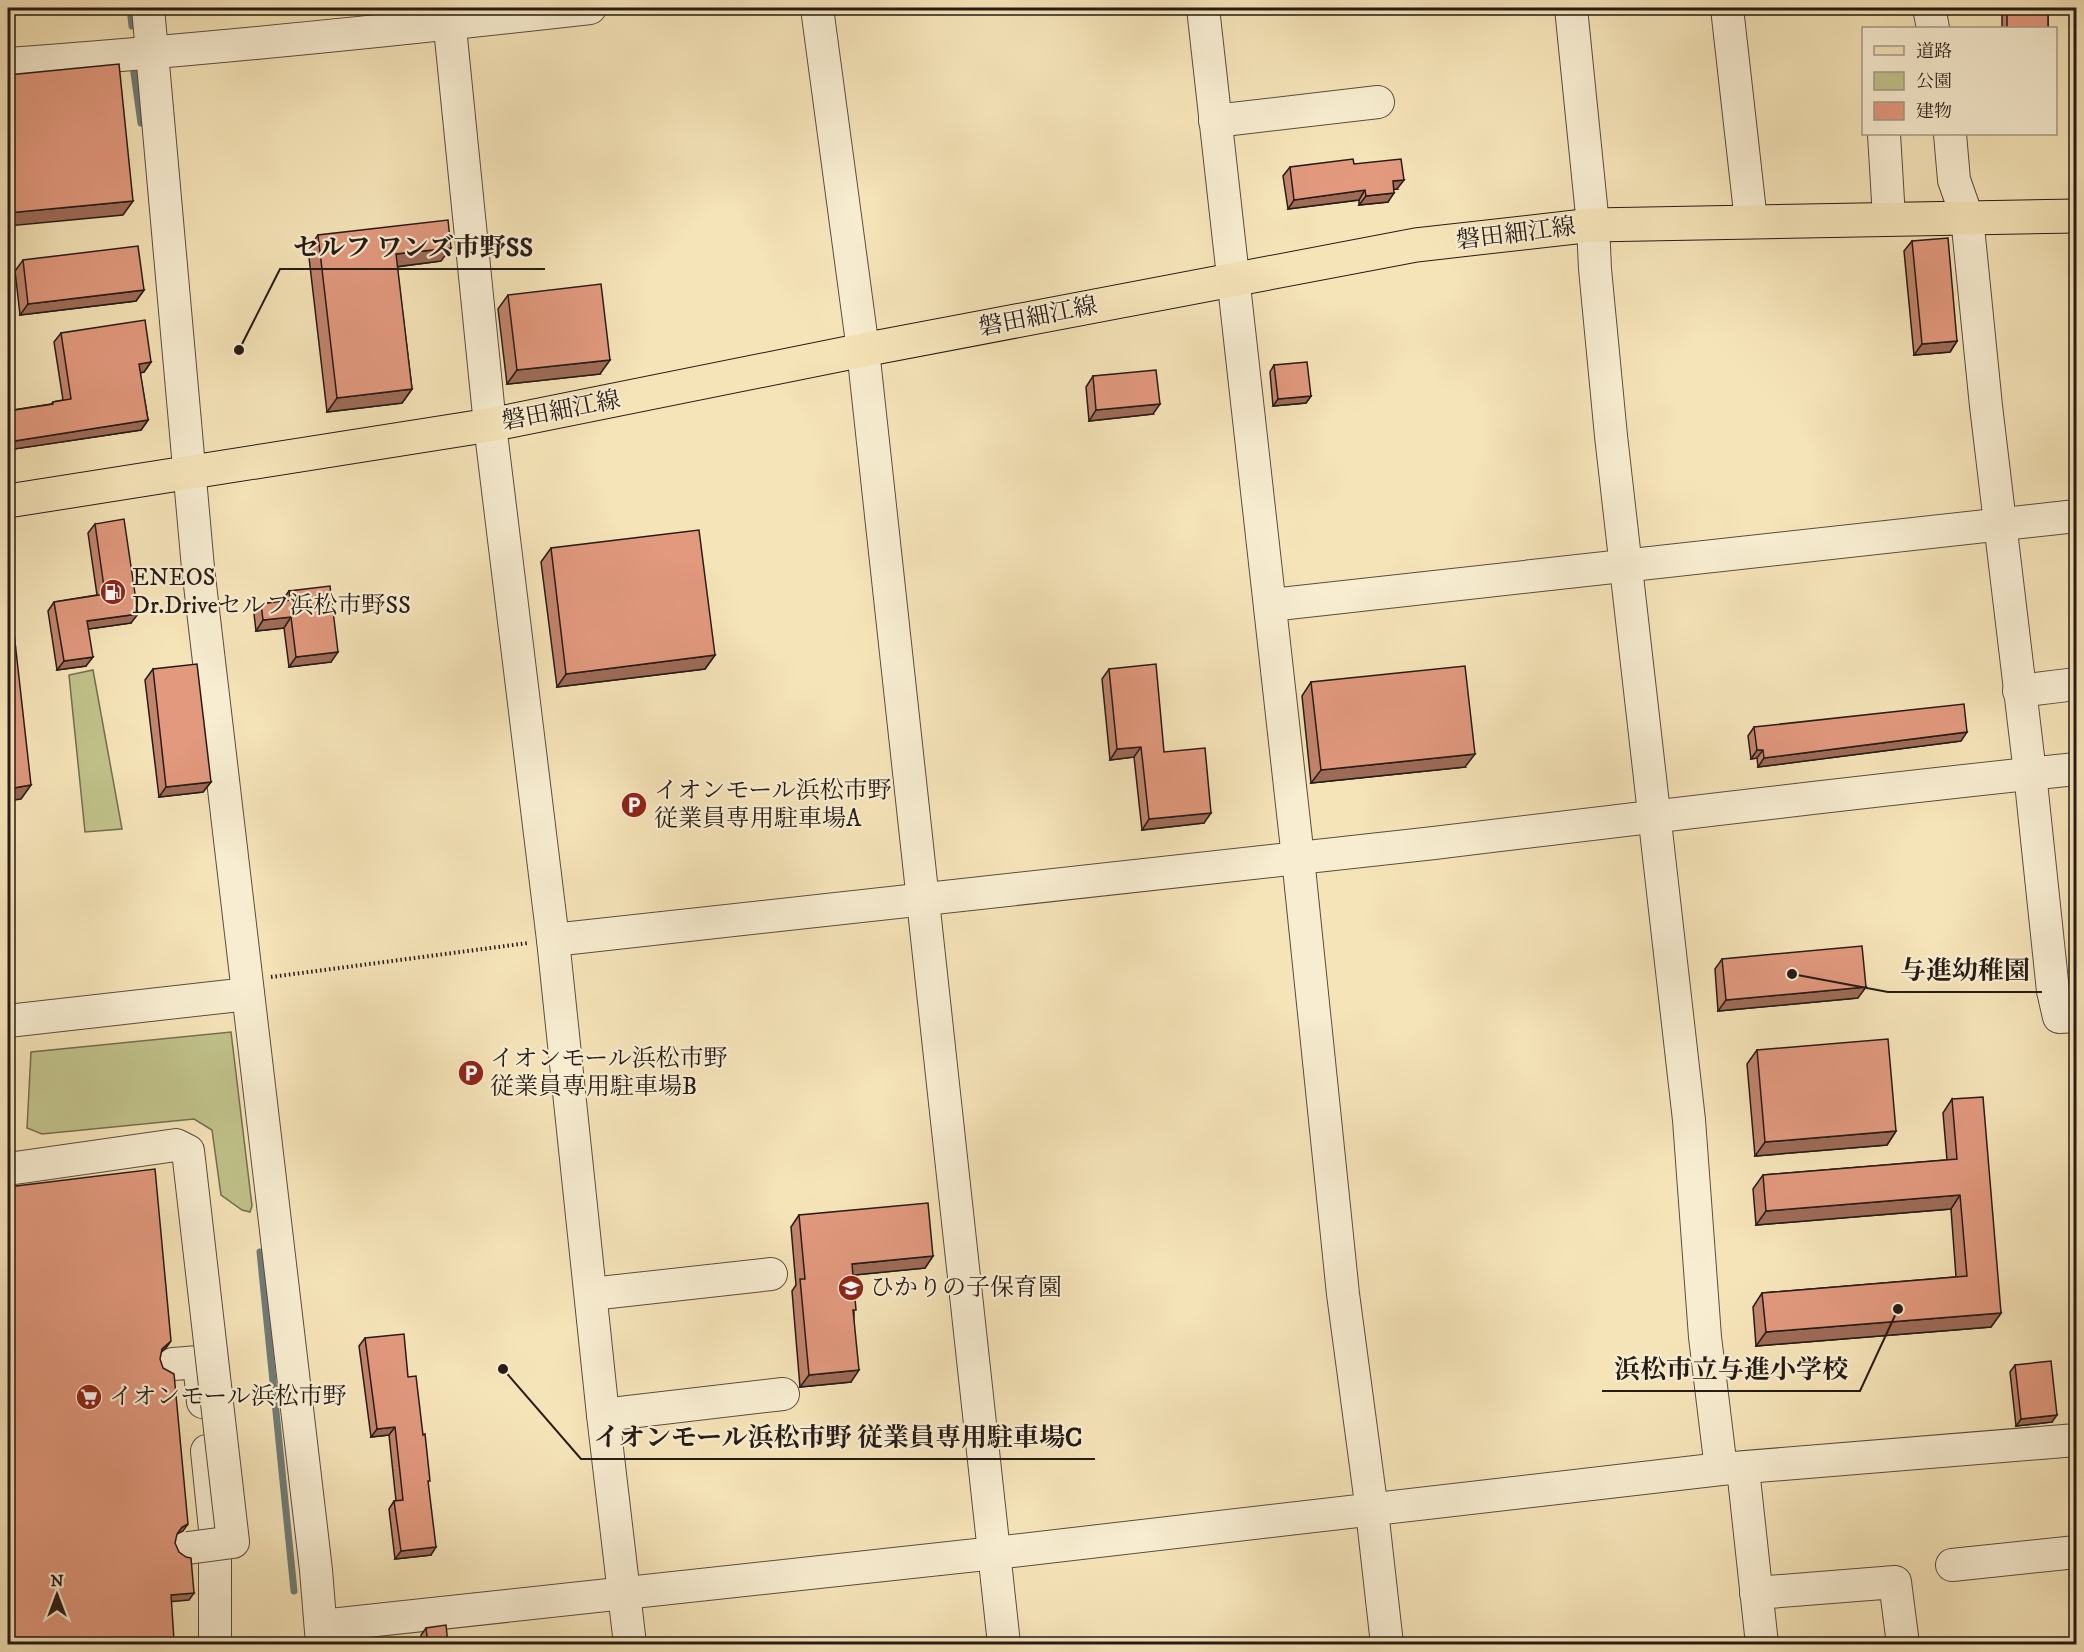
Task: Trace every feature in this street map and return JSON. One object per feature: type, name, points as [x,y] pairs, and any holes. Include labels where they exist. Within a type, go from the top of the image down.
[{"type":"main road","name":"磐田細江線","points":[[8,501],[490,425],[863,350],[1416,245],[1593,225],[2076,216]]},
{"type":"street","points":[[148,8],[198,568],[322,1635],[625,1592],[995,1553],[1732,1469],[2076,1440]]},
{"type":"street","points":[[8,64],[153,53],[449,16],[590,8]]},
{"type":"street","points":[[817,8],[863,350],[1004,1644]]},
{"type":"street","points":[[1203,8],[1298,858],[1343,1294],[1387,1644]]},
{"type":"street","points":[[1571,8],[1611,436],[1689,1120],[1705,1337],[1756,1593],[1762,1644]]},
{"type":"street","points":[[1727,8],[1751,221]]},
{"type":"street","points":[[1929,8],[1934,27]]},
{"type":"street","points":[[449,16],[490,425],[553,940],[603,1415],[630,1644]]},
{"type":"street","points":[[1215,121],[1378,102]]},
{"type":"street","points":[[1884,135],[1889,218]]},
{"type":"street","points":[[1950,135],[1954,180],[1967,217],[1999,524],[2030,773],[2053,991],[2059,1017],[2076,1016]]},
{"type":"street","points":[[1270,605],[2076,516]]},
{"type":"street","points":[[2019,691],[2076,684]]},
{"type":"street","points":[[553,940],[2076,769]]},
{"type":"street","points":[[8,1021],[247,987]]},
{"type":"street","points":[[8,1169],[176,1145],[188,1151],[232,1542],[188,1548]]},
{"type":"street","points":[[591,1294],[771,1274]]},
{"type":"street","points":[[173,1364],[199,1362],[215,1529],[215,1644]]},
{"type":"street","points":[[603,1415],[783,1394]]},
{"type":"street","points":[[1952,1565],[2076,1552]]},
{"type":"street","points":[[1756,1593],[1895,1582],[1903,1644]]},
{"type":"path","points":[[247,987],[553,940]]},
{"type":"green space","points":[[93,670],[122,829],[85,832],[69,675]]},
{"type":"green space","points":[[231,1032],[252,1206],[250,1212],[242,1210],[221,1195],[212,1130],[194,1119],[42,1134],[27,1128],[31,1052]]},
{"type":"building","points":[[2007,8],[2048,8],[2048,27],[2007,27]]},
{"type":"building","points":[[119,64],[133,201],[8,213],[8,75]]},
{"type":"building","points":[[1353,159],[1354,164],[1401,159],[1404,180],[1393,181],[1394,193],[1366,196],[1365,190],[1294,200],[1290,167]]},
{"type":"building","points":[[448,220],[451,248],[396,254],[412,389],[337,398],[318,235]]},
{"type":"building","points":[[1948,238],[1957,341],[1922,344],[1912,241]]},
{"type":"building","points":[[138,246],[144,290],[28,304],[23,260]]},
{"type":"building","points":[[601,284],[610,360],[517,370],[508,295]]},
{"type":"building","points":[[145,320],[151,362],[139,364],[148,420],[8,442],[8,411],[71,399],[61,333]]},
{"type":"building","points":[[1307,362],[1311,396],[1278,399],[1274,365]]},
{"type":"building","points":[[1156,370],[1160,404],[1096,410],[1093,376]]},
{"type":"building","points":[[124,519],[138,614],[87,621],[93,657],[64,661],[54,602],[105,594],[95,524]]},
{"type":"building","points":[[699,530],[715,655],[566,674],[551,548]]},
{"type":"building","points":[[8,579],[31,785],[8,789]]},
{"type":"building","points":[[330,586],[338,652],[296,657],[291,617],[263,620],[261,604],[290,600],[289,591]]},
{"type":"building","points":[[197,664],[211,782],[166,787],[153,669]]},
{"type":"building","points":[[1156,664],[1164,752],[1205,748],[1211,813],[1149,819],[1141,747],[1117,749],[1109,669]]},
{"type":"building","points":[[1465,666],[1475,754],[1321,770],[1311,682]]},
{"type":"building","points":[[1964,704],[1967,732],[1764,758],[1763,750],[1757,750],[1754,727]]},
{"type":"building","points":[[1862,946],[1866,987],[1726,1000],[1722,959]]},
{"type":"building","points":[[1888,1039],[1896,1131],[1765,1142],[1757,1050]]},
{"type":"building","points":[[1983,1097],[2001,1313],[1766,1332],[1762,1293],[1967,1276],[1960,1195],[1766,1211],[1763,1175],[1957,1159],[1952,1099]]},
{"type":"building","name":"イオンモール浜松市野","points":[[155,1169],[171,1341],[162,1349],[160,1359],[163,1368],[174,1374],[188,1524],[182,1527],[177,1534],[175,1543],[179,1552],[191,1558],[194,1593],[171,1595],[174,1640],[118,1644],[8,1644],[8,1187]]},
{"type":"building","points":[[928,1203],[933,1256],[852,1264],[856,1310],[853,1310],[859,1370],[809,1375],[800,1279],[805,1279],[799,1215]]},
{"type":"building","points":[[404,1334],[408,1377],[416,1376],[423,1435],[425,1434],[436,1547],[401,1551],[394,1501],[403,1500],[395,1427],[377,1429],[365,1338]]},
{"type":"building","points":[[2051,1361],[2057,1415],[2021,1419],[2015,1365]]},
{"type":"building","points":[[446,1625],[448,1644],[428,1644],[426,1628]]},
{"type":"waterway","points":[[130,8],[132,26]]},
{"type":"waterway","points":[[133,66],[141,123]]},
{"type":"waterway","points":[[260,1252],[294,1591]]},
{"type":"place","name":"セルフ ワンズ市野SS","points":[[239,350]]},
{"type":"place","name":"ENEOS Dr.Driveセルフ浜松市野SS","points":[[113,592]]},
{"type":"place","name":"イオンモール浜松市野 従業員専用駐車場A","points":[[634,805]]},
{"type":"place","name":"与進幼稚園","points":[[1792,974]]},
{"type":"place","name":"イオンモール浜松市野 従業員専用駐車場B","points":[[471,1073]]},
{"type":"place","name":"ひかりの子保育園","points":[[851,1288]]},
{"type":"place","name":"浜松市立与進小学校","points":[[1898,1309]]},
{"type":"place","name":"イオンモール浜松市野 従業員専用駐車場C","points":[[503,1369]]},
{"type":"place","name":"イオンモール浜松市野","points":[[89,1397]]}]
